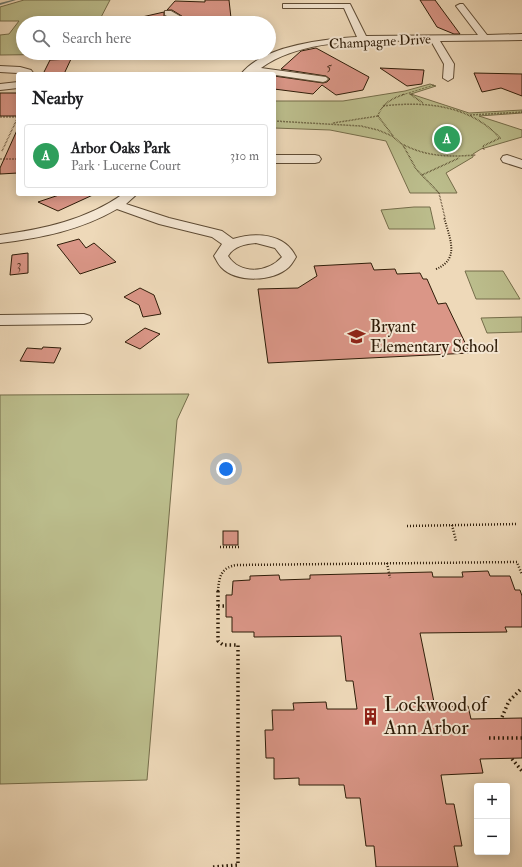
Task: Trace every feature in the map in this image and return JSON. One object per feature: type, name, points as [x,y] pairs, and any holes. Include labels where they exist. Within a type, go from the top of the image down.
[{"type":"street","points":[[286,6],[347,6],[361,36],[364,39]]},
{"type":"street","points":[[460,6],[484,37]]},
{"type":"street","points":[[168,13],[174,16]]},
{"type":"street","name":"Champagne Drive","points":[[276,56],[320,44],[364,39],[522,37]]},
{"type":"street","points":[[434,38],[449,64],[448,78]]},
{"type":"street","points":[[276,51],[282,53]]},
{"type":"street","name":"Champagne Drive","points":[[249,72],[266,60]]},
{"type":"street","points":[[0,69],[28,72]]},
{"type":"street","points":[[276,75],[323,79]]},
{"type":"street","points":[[0,87],[16,85]]},
{"type":"street","points":[[276,159],[315,159]]},
{"type":"street","points":[[506,159],[522,164]]},
{"type":"street","points":[[0,239],[27,236],[54,230],[100,213],[117,205],[128,196]]},
{"type":"street","points":[[117,205],[164,221],[217,234],[231,244]]},
{"type":"street","points":[[0,320],[84,319]]},
{"type":"path","points":[[434,85],[409,92],[386,102],[378,112],[378,116],[393,136],[404,145],[415,151],[430,156],[459,158],[476,155]]},
{"type":"path","points":[[409,92],[424,104]]},
{"type":"path","points":[[383,106],[424,104],[470,115],[488,125],[500,138],[483,146],[484,150]]},
{"type":"path","points":[[470,115],[522,112]]},
{"type":"path","points":[[327,123],[378,116]]},
{"type":"path","points":[[0,118],[16,117]]},
{"type":"path","points":[[2,151],[16,121]]},
{"type":"path","points":[[276,121],[327,123],[361,127],[379,130],[393,136]]},
{"type":"path","points":[[404,145],[415,168],[437,189],[439,193],[452,255],[444,266],[436,269]]},
{"type":"path","points":[[421,175],[459,158]]},
{"type":"path","points":[[0,159],[16,159]]},
{"type":"path","points":[[407,526],[517,524]]},
{"type":"path","points":[[452,525],[456,541]]},
{"type":"path","points":[[220,547],[240,547]]},
{"type":"path","points":[[213,867],[238,865],[238,645],[223,645],[218,641],[219,576],[223,570],[230,566],[517,562],[522,575]]},
{"type":"path","points":[[387,563],[390,578]]},
{"type":"path","points":[[218,606],[226,606]]},
{"type":"path","points":[[502,717],[506,705],[513,695],[522,688]]},
{"type":"path","points":[[489,738],[522,738]]},
{"type":"path","points":[[512,759],[522,772]]},
{"type":"green space","points":[[24,0],[110,0],[102,16],[16,16],[16,21],[0,21],[0,7]]},
{"type":"green space","points":[[16,25],[16,55],[0,55],[0,35],[9,34]]},
{"type":"green space","points":[[430,84],[436,86],[411,94],[469,113],[522,110],[522,113],[479,116],[522,130],[522,137],[481,149],[473,154],[473,157],[446,173],[457,193],[410,193],[386,141],[330,130],[276,128],[276,101],[343,101],[405,91]]},
{"type":"green space","points":[[430,207],[435,229],[389,229],[381,210]]},
{"type":"green space","points":[[465,271],[503,271],[520,299],[476,299]]},
{"type":"green space","points":[[522,317],[522,332],[487,333],[481,318]]},
{"type":"green space","points":[[189,394],[177,420],[147,780],[0,784],[0,395]]},
{"type":"building","points":[[205,0],[229,0],[231,16],[182,16],[172,10],[167,10],[175,1],[205,2]]},
{"type":"building","points":[[420,0],[435,0],[460,34],[454,34],[437,27]]},
{"type":"building","points":[[164,12],[164,16],[146,16]]},
{"type":"building","points":[[316,48],[369,77],[363,90],[336,95],[322,85],[313,94],[276,89],[276,76],[323,83],[330,79],[326,76],[281,69],[301,51]]},
{"type":"building","points":[[50,60],[71,60],[65,72],[44,72]]},
{"type":"building","points":[[380,68],[424,70],[422,84],[407,86]]},
{"type":"building","points":[[474,73],[522,74],[522,96],[501,88],[482,92]]},
{"type":"building","points":[[0,93],[16,93],[16,116],[0,116]]},
{"type":"building","points":[[16,132],[16,173],[0,174],[0,168]]},
{"type":"building","points":[[56,196],[91,196],[58,211],[38,202]]},
{"type":"building","points":[[79,239],[86,248],[94,243],[116,262],[80,274],[57,245]]},
{"type":"building","points":[[28,253],[28,273],[10,275],[12,255]]},
{"type":"building","points":[[371,263],[374,270],[395,269],[397,274],[420,273],[423,279],[427,279],[438,304],[446,303],[470,353],[268,363],[258,289],[298,288],[317,276],[314,266]]},
{"type":"building","points":[[140,288],[154,295],[161,314],[143,317],[139,305],[124,297]]},
{"type":"building","points":[[145,328],[160,334],[140,349],[125,342]]},
{"type":"building","points":[[43,347],[61,348],[54,363],[20,361],[27,348],[42,349]]},
{"type":"building","points":[[223,531],[238,531],[238,545],[223,545]]},
{"type":"building","name":"Lockwood of Ann Arbor","points":[[488,571],[490,576],[510,576],[515,590],[520,590],[522,596],[522,627],[505,627],[507,632],[420,633],[435,707],[468,706],[471,719],[522,718],[522,758],[480,759],[483,773],[441,775],[446,804],[454,804],[462,846],[454,846],[458,867],[376,867],[374,846],[366,846],[360,798],[346,798],[344,785],[299,785],[299,778],[274,779],[274,758],[266,758],[265,730],[273,730],[272,710],[294,710],[293,703],[326,702],[327,709],[357,709],[353,681],[346,681],[341,636],[254,637],[254,632],[232,632],[232,617],[226,617],[226,595],[232,595],[233,581],[250,580],[250,576],[279,575],[280,580],[310,579],[310,575],[432,572],[433,577],[463,577],[462,572]]},
{"type":"waterway","points":[[0,4],[15,0]]},
{"type":"place","name":"Arbor Oaks Park","points":[[447,139]]},
{"type":"place","name":"Bryant Elementary School","points":[[357,336]]},
{"type":"place","name":"Lockwood of Ann Arbor","points":[[371,716]]}]
